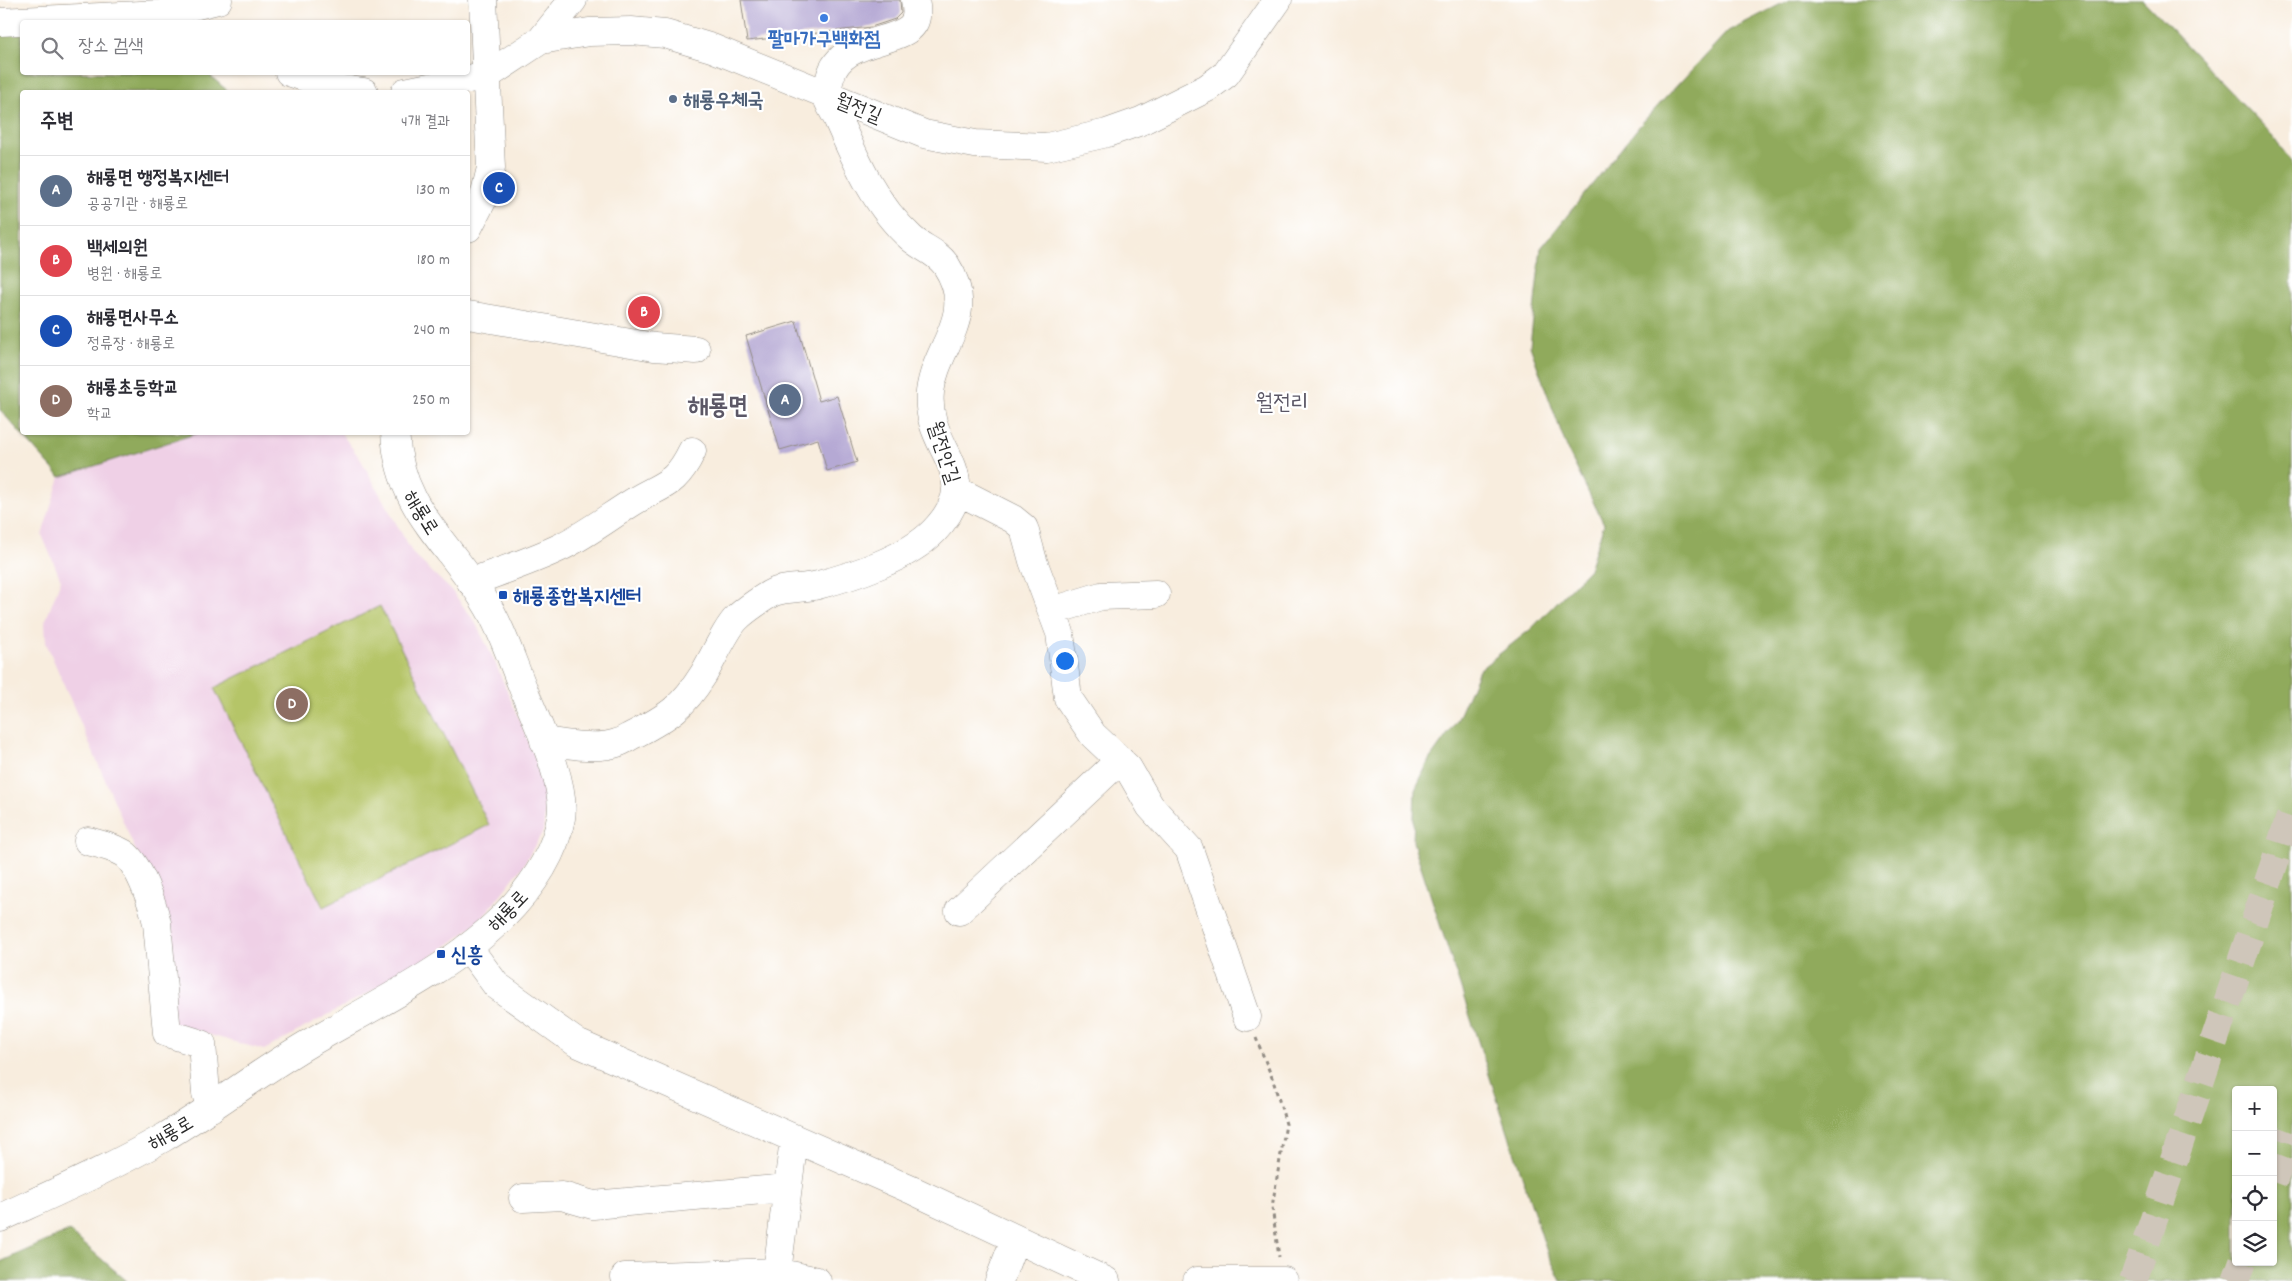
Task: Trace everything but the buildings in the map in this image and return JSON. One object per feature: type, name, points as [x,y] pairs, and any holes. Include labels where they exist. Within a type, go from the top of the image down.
[{"type":"street","points":[[86,20],[171,18],[218,0]]},
{"type":"street","points":[[470,224],[484,196],[491,168],[483,0]]},
{"type":"street","points":[[541,40],[572,0]]},
{"type":"street","points":[[826,94],[832,70],[840,58],[853,49],[901,34],[910,28],[916,19],[915,0]]},
{"type":"street","name":"월전길","points":[[415,90],[488,75],[541,40],[589,32],[631,31],[664,34],[712,48],[924,134],[966,142],[1047,147],[1073,142],[1141,121],[1207,88],[1226,74],[1278,0]]},
{"type":"street","points":[[0,22],[20,22]]},
{"type":"street","points":[[298,75],[336,88],[350,90]]},
{"type":"street","name":"월전안길","points":[[544,741],[580,746],[616,744],[668,717],[693,692],[736,618],[774,592],[817,585],[894,559],[933,532],[954,504],[958,491],[955,473],[934,425],[930,394],[939,360],[958,318],[959,302],[953,282],[946,265],[936,255],[911,239],[881,203],[855,158],[826,94]]},
{"type":"street","points":[[470,314],[654,347],[696,350]]},
{"type":"street","name":"해룡로","points":[[0,1218],[162,1139],[263,1072],[428,974],[468,947],[500,920],[527,891],[543,867],[554,841],[561,816],[561,794],[544,741],[495,620],[472,582],[409,494],[396,450],[395,435]]},
{"type":"street","points":[[472,582],[560,547],[593,529],[634,502],[670,483],[682,471],[692,451]]},
{"type":"street","points":[[958,491],[1013,519],[1024,528],[1033,561],[1060,633],[1068,698],[1093,735],[1128,768],[1150,806],[1189,849],[1247,1017]]},
{"type":"street","points":[[1052,611],[1100,596],[1156,594]]},
{"type":"street","points":[[959,911],[1120,760]]},
{"type":"street","points":[[88,841],[122,852],[131,860],[153,906],[157,923],[167,1032],[202,1044],[206,1094],[211,1108]]},
{"type":"street","points":[[468,947],[496,985],[577,1043],[1106,1281]]},
{"type":"street","points":[[777,1272],[794,1139]]},
{"type":"street","points":[[522,1198],[562,1196],[593,1206],[787,1188]]},
{"type":"street","points":[[999,1281],[1015,1239]]},
{"type":"street","points":[[625,1277],[777,1272],[818,1281]]},
{"type":"street","points":[[1198,1281],[1283,1280]]},
{"type":"path","points":[[1247,1017],[1273,1080],[1286,1124],[1272,1207],[1283,1280]]},
{"type":"shaded area","points":[[183,435],[342,435],[361,460],[413,554],[451,590],[475,622],[494,660],[544,778],[547,790],[543,831],[523,866],[484,916],[463,934],[424,962],[264,1050],[174,1025],[163,914],[46,643],[45,622],[61,580],[42,535],[60,477]]},
{"type":"green space","points":[[1789,0],[2143,0],[2265,127],[2292,162],[2292,1281],[1561,1281],[1547,1252],[1413,842],[1415,790],[1429,760],[1457,721],[1479,670],[1531,629],[1589,569],[1604,524],[1568,451],[1530,346],[1541,248],[1641,124],[1728,31]]},
{"type":"green space","points":[[20,32],[20,75],[209,75],[227,90],[20,90],[20,432],[0,410],[0,33]]},
{"type":"green space","points":[[22,435],[192,435],[60,477]]},
{"type":"green space","points":[[380,606],[489,825],[323,907],[214,688]]},
{"type":"green space","points":[[69,1231],[127,1281],[0,1281],[0,1262]]},
{"type":"tunnel","points":[[2133,1281],[2292,811]]},
{"type":"tunnel","points":[[2275,1176],[2292,1132]]},
{"type":"tunnel","points":[[2236,1281],[2242,1266]]},
{"type":"place","name":"팔마가구백화점","points":[[824,18]]},
{"type":"place","name":"해룡우체국","points":[[673,99]]},
{"type":"place","name":"해룡면사무소","points":[[499,188]]},
{"type":"place","name":"백세의원","points":[[644,312]]},
{"type":"place","name":"해룡면 행정복지센터","points":[[785,400]]},
{"type":"place","name":"해룡종합복지센터","points":[[503,595]]},
{"type":"place","name":"해룡초등학교","points":[[292,704]]},
{"type":"place","name":"신흥","points":[[441,954]]},
{"type":"district","name":"월전리","points":[[1282,401]]},
{"type":"district","name":"해룡면","points":[[718,404]]}]
